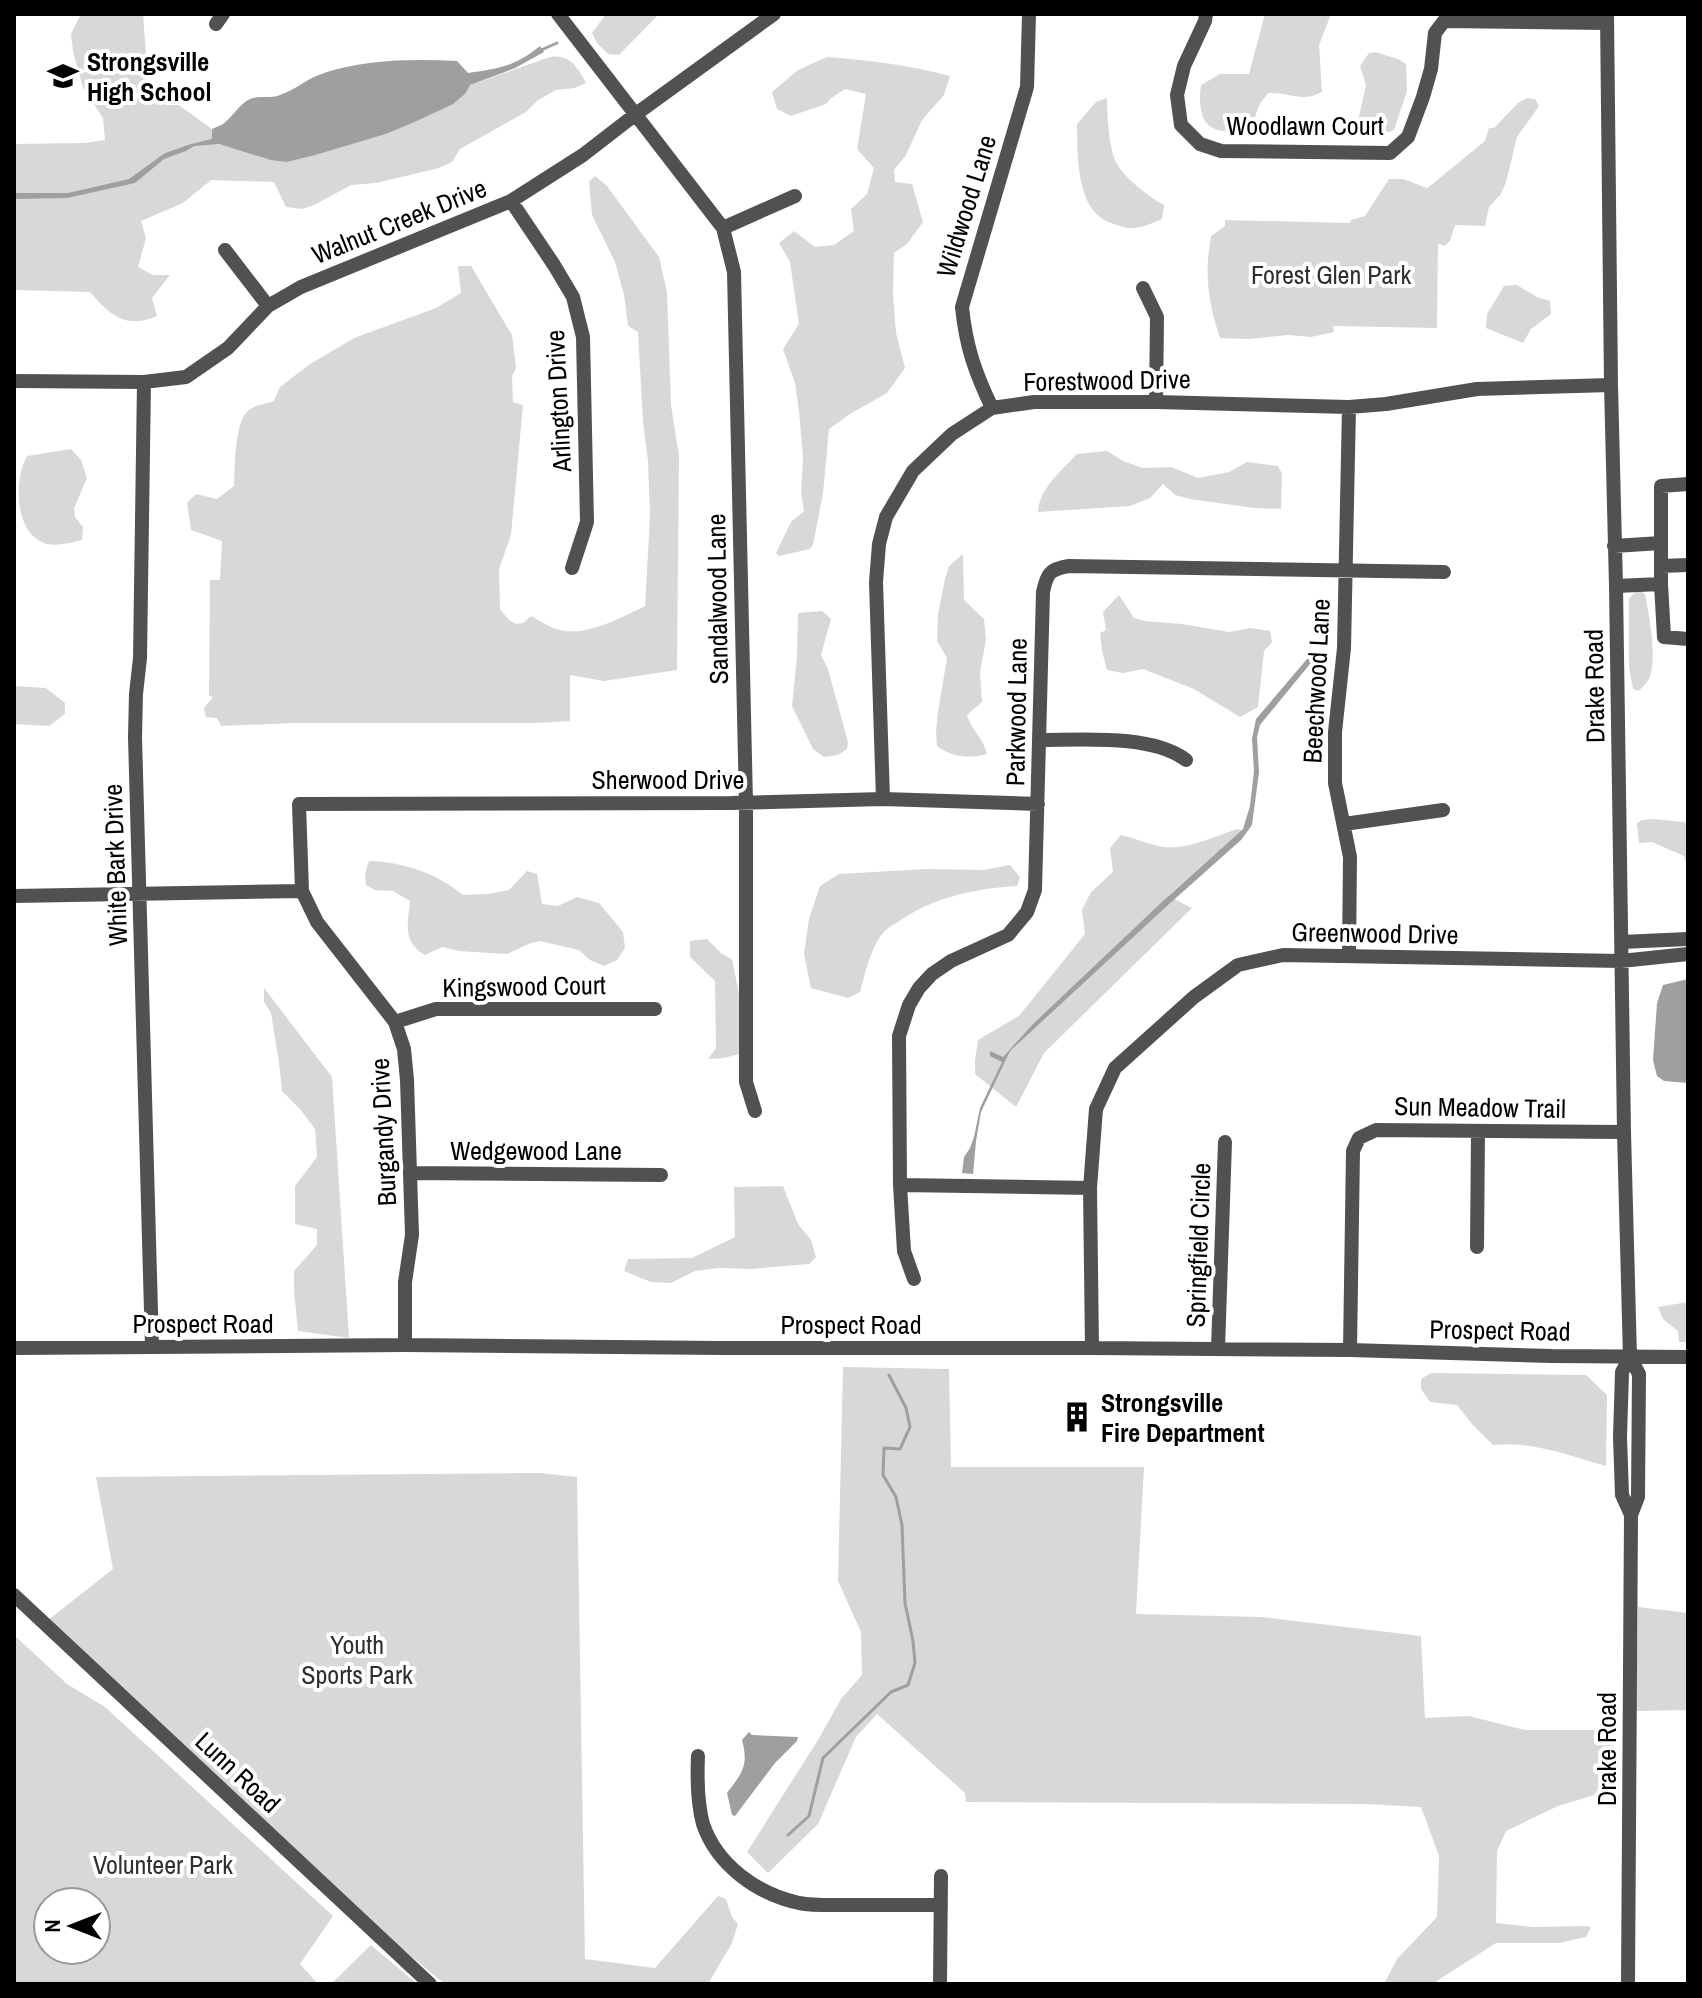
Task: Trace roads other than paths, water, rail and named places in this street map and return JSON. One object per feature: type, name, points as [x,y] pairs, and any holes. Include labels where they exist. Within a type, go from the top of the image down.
[{"type":"street","name":"Sandalwood Lane","points":[[558,14],[723,228],[734,272],[746,803],[746,1082],[755,1111]]},
{"type":"street","name":"Walnut Creek Drive","points":[[14,381],[144,382],[186,377],[228,348],[268,306],[301,287],[511,201],[583,155],[774,14]]},
{"type":"street","name":"Wildwood Lane","points":[[992,408],[974,370],[965,336],[962,307],[1027,87],[1029,14]]},
{"type":"street","name":"Woodlawn Court","points":[[1206,14],[1184,66],[1177,95],[1181,125],[1200,144],[1221,151],[1390,153],[1408,137],[1431,69],[1435,33],[1444,21],[1607,18]]},
{"type":"street","name":"Drake Road","points":[[1607,18],[1630,1357],[1622,1372],[1620,1437],[1622,1495],[1631,1515],[1628,1984]]},
{"type":"street","points":[[723,228],[795,196]]},
{"type":"street","name":"Arlington Drive","points":[[511,201],[573,297],[583,337],[587,522],[572,568]]},
{"type":"street","points":[[225,250],[268,306]]},
{"type":"street","points":[[1143,288],[1157,317],[1156,402]]},
{"type":"street","name":"White Bark Drive","points":[[144,382],[140,658],[135,737],[152,1347]]},
{"type":"street","name":"Forestwood Drive","points":[[883,799],[876,582],[879,544],[886,517],[913,471],[952,434],[992,408],[1034,402],[1349,407],[1477,389],[1611,385]]},
{"type":"street","name":"Beechwood Lane","points":[[1349,407],[1344,648],[1335,732],[1335,783],[1350,857],[1349,956]]},
{"type":"street","points":[[1688,484],[1661,486],[1664,637],[1688,639]]},
{"type":"street","points":[[1614,546],[1661,543]]},
{"type":"street","points":[[1661,566],[1688,565]]},
{"type":"street","name":"Parkwood Lane","points":[[914,1279],[904,1251],[900,1185],[899,1036],[909,1005],[932,974],[951,961],[1008,935],[1027,912],[1035,890],[1043,592],[1046,578],[1057,568],[1069,566],[1444,572]]},
{"type":"street","points":[[1616,586],[1661,584]]},
{"type":"street","points":[[1040,740],[1128,740],[1177,753],[1186,760]]},
{"type":"street","name":"Sherwood Drive","points":[[299,804],[746,803],[883,799],[1038,804]]},
{"type":"street","name":"Burgandy Drive","points":[[299,804],[302,891],[317,922],[395,1022],[404,1049],[412,1235],[405,1282],[405,1345]]},
{"type":"street","points":[[1344,824],[1443,810]]},
{"type":"street","points":[[14,896],[302,891]]},
{"type":"street","points":[[1621,942],[1688,939]]},
{"type":"street","name":"Greenwood Drive","points":[[1092,1348],[1090,1188],[1096,1109],[1115,1068],[1194,997],[1238,965],[1283,955],[1621,961],[1688,954]]},
{"type":"street","name":"Kingswood Court","points":[[395,1022],[436,1009],[655,1009]]},
{"type":"street","name":"Sun Meadow Trail","points":[[1350,1350],[1353,1151],[1359,1138],[1376,1130],[1624,1132]]},
{"type":"street","points":[[1477,1247],[1478,1132]]},
{"type":"street","name":"Springfield Circle","points":[[1218,1349],[1225,1142]]},
{"type":"street","name":"Wedgewood Lane","points":[[410,1173],[661,1175]]},
{"type":"street","points":[[900,1185],[1090,1188]]},
{"type":"street","name":"Prospect Road","points":[[14,1348],[405,1345],[1092,1348],[1688,1357]]},
{"type":"street","name":"Lunn Road","points":[[14,1595],[430,1984]]},
{"type":"street","points":[[698,1756],[697,1792],[703,1823],[715,1848],[743,1878],[774,1895],[806,1904],[941,1905]]},
{"type":"street","points":[[940,1984],[941,1876]]},
{"type":"waterway","points":[[539,51],[557,43]]},
{"type":"waterway","points":[[788,1835],[809,1816],[823,1758],[891,1692],[908,1685],[915,1663],[905,1603],[902,1525],[896,1497],[883,1475],[884,1448],[900,1449],[910,1427],[906,1408],[889,1375]]},
{"type":"place","name":"Strongsville High School","points":[[63,76]]},
{"type":"place","name":"Strongsville Fire Department","points":[[1077,1417]]},
{"type":"park label","name":"Forest Glen Park","points":[[1331,274]]},
{"type":"park label","name":"Youth Sports Park","points":[[357,1659]]},
{"type":"park label","name":"Volunteer Park","points":[[163,1864]]}]
